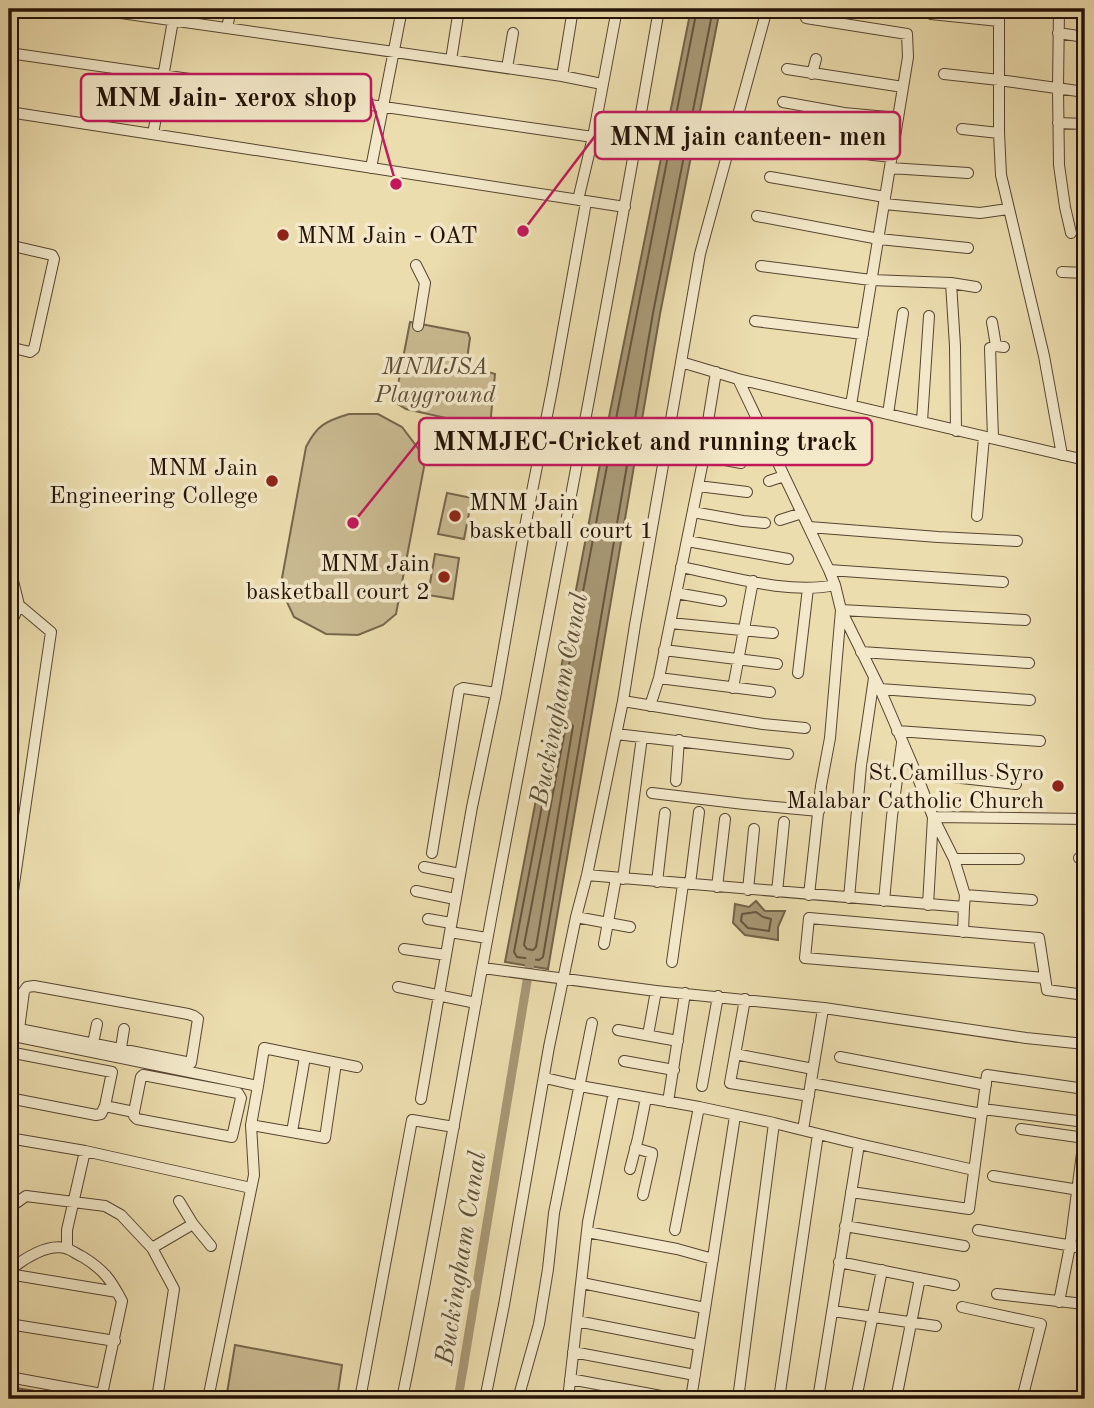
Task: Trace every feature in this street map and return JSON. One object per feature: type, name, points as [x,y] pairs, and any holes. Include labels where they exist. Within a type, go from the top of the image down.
[{"type":"street","points":[[93,9],[602,84]]},
{"type":"street","points":[[153,134],[175,9]]},
{"type":"street","points":[[227,28],[231,9]]},
{"type":"street","points":[[370,168],[402,9]]},
{"type":"street","points":[[451,60],[459,9]]},
{"type":"street","points":[[562,76],[573,9]]},
{"type":"street","points":[[421,1099],[472,807],[553,385],[582,201],[617,9]]},
{"type":"street","points":[[402,1399],[625,207],[659,9]]},
{"type":"street","points":[[485,1399],[576,917],[623,701],[703,242],[767,9]]},
{"type":"street","points":[[923,9],[931,15],[999,21]]},
{"type":"street","points":[[999,9],[1001,175],[1044,356],[1062,455]]},
{"type":"street","points":[[1059,9],[1059,166],[1072,233]]},
{"type":"street","points":[[806,18],[907,34],[908,57],[851,405]]},
{"type":"street","points":[[507,68],[513,33]]},
{"type":"street","points":[[1059,33],[1085,37]]},
{"type":"street","points":[[9,53],[593,137]]},
{"type":"street","points":[[812,74],[816,59]]},
{"type":"street","points":[[787,69],[903,87]]},
{"type":"street","points":[[944,74],[1085,92]]},
{"type":"street","points":[[783,102],[844,113],[898,118]]},
{"type":"street","points":[[9,112],[625,207]]},
{"type":"street","points":[[1059,123],[1085,124]]},
{"type":"street","points":[[962,129],[999,133]]},
{"type":"street","points":[[768,137],[873,155],[891,162],[968,173]]},
{"type":"street","points":[[770,177],[885,200],[980,213],[1009,209]]},
{"type":"street","points":[[758,216],[879,239],[968,248]]},
{"type":"street","points":[[9,248],[13,246],[52,255],[54,259],[34,349],[30,352],[9,347]]},
{"type":"street","points":[[416,265],[425,283],[418,326]]},
{"type":"street","points":[[761,266],[871,280],[951,283],[976,287]]},
{"type":"street","points":[[1062,272],[1085,273]]},
{"type":"street","points":[[951,283],[956,431]]},
{"type":"street","points":[[888,414],[903,313]]},
{"type":"street","points":[[922,421],[929,316]]},
{"type":"street","points":[[755,321],[863,334]]},
{"type":"street","points":[[977,516],[989,437],[990,348],[1000,346],[992,322]]},
{"type":"street","points":[[681,362],[738,379],[1085,460]]},
{"type":"street","points":[[650,706],[659,678],[693,512],[716,372]]},
{"type":"street","points":[[738,379],[829,570],[841,610],[880,689],[933,817],[954,859],[964,895],[963,932]]},
{"type":"street","points":[[752,458],[772,451]]},
{"type":"street","points":[[704,456],[741,463]]},
{"type":"street","points":[[769,481],[784,476]]},
{"type":"street","points":[[698,486],[747,492]]},
{"type":"street","points":[[693,512],[765,523]]},
{"type":"street","points":[[780,520],[802,513]]},
{"type":"street","points":[[808,527],[1017,541]]},
{"type":"street","points":[[687,541],[788,559]]},
{"type":"street","points":[[9,565],[19,605],[51,632],[13,846],[9,918]]},
{"type":"street","points":[[681,567],[780,586],[820,588],[835,585]]},
{"type":"street","points":[[829,570],[1003,582]]},
{"type":"street","points":[[733,688],[753,581]]},
{"type":"street","points":[[798,673],[808,588]]},
{"type":"street","points":[[676,593],[721,601]]},
{"type":"street","points":[[9,628],[19,605]]},
{"type":"street","points":[[841,610],[1025,620]]},
{"type":"street","points":[[808,895],[821,786],[830,738],[841,610]]},
{"type":"street","points":[[670,624],[773,632]]},
{"type":"street","points":[[664,650],[777,664]]},
{"type":"street","points":[[861,652],[1029,663]]},
{"type":"street","points":[[849,898],[861,766],[874,677]]},
{"type":"street","points":[[659,678],[770,692]]},
{"type":"street","points":[[432,853],[459,690],[463,688],[496,693]]},
{"type":"street","points":[[880,689],[1030,700]]},
{"type":"street","points":[[623,701],[763,724],[805,728]]},
{"type":"street","points":[[897,731],[1040,741]]},
{"type":"street","points":[[616,734],[788,754]]},
{"type":"street","points":[[604,944],[620,878],[642,737]]},
{"type":"street","points":[[676,781],[679,740]]},
{"type":"street","points":[[884,901],[891,816],[902,743]]},
{"type":"street","points":[[916,773],[1016,784]]},
{"type":"street","points":[[652,793],[819,811]]},
{"type":"street","points":[[671,961],[699,812]]},
{"type":"street","points":[[657,881],[665,813]]},
{"type":"street","points":[[933,817],[1085,819]]},
{"type":"street","points":[[928,905],[933,817]]},
{"type":"street","points":[[717,887],[725,819]]},
{"type":"street","points":[[777,892],[784,822]]},
{"type":"street","points":[[748,890],[754,829]]},
{"type":"street","points":[[954,859],[1019,859]]},
{"type":"street","points":[[424,867],[460,874]]},
{"type":"street","points":[[587,876],[964,907]]},
{"type":"street","points":[[416,891],[455,899]]},
{"type":"street","points":[[964,895],[1032,901]]},
{"type":"street","points":[[576,917],[629,927]]},
{"type":"street","points":[[1045,978],[805,958],[809,918],[1039,938],[1047,990],[1085,995]]},
{"type":"street","points":[[428,919],[487,938]]},
{"type":"street","points":[[404,949],[446,955]]},
{"type":"street","points":[[483,968],[1085,1044]]},
{"type":"street","points":[[34,986],[194,1016],[198,1019],[190,1068],[150,1064],[92,1048],[13,1034],[24,991],[27,987],[34,986]]},
{"type":"street","points":[[398,987],[476,1003]]},
{"type":"street","points":[[648,1035],[656,990]]},
{"type":"street","points":[[668,1102],[685,993]]},
{"type":"street","points":[[702,1086],[718,996]]},
{"type":"street","points":[[745,999],[730,1083],[809,1096]]},
{"type":"street","points":[[803,1130],[823,1009]]},
{"type":"street","points":[[518,1399],[538,1324],[554,1213],[592,1023]]},
{"type":"street","points":[[92,1048],[97,1024]]},
{"type":"street","points":[[9,1098],[101,1114],[124,1029]]},
{"type":"street","points":[[618,1030],[678,1041]]},
{"type":"street","points":[[208,1399],[254,1175],[251,1125],[264,1048],[357,1068]]},
{"type":"street","points":[[9,1052],[112,1072]]},
{"type":"street","points":[[735,1054],[813,1069]]},
{"type":"street","points":[[118,1055],[190,1068],[239,1088]]},
{"type":"street","points":[[292,1132],[305,1057]]},
{"type":"street","points":[[840,1057],[986,1085]]},
{"type":"street","points":[[624,1061],[674,1070]]},
{"type":"street","points":[[251,1125],[325,1138],[337,1063]]},
{"type":"street","points":[[148,1076],[150,1064]]},
{"type":"street","points":[[851,1192],[969,1209],[987,1075],[1085,1089]]},
{"type":"street","points":[[239,1088],[241,1098],[232,1137],[137,1119],[134,1116],[141,1077],[239,1088],[258,1086]]},
{"type":"street","points":[[545,1078],[774,1123],[974,1170]]},
{"type":"street","points":[[811,1083],[982,1111],[1085,1122]]},
{"type":"street","points":[[568,1399],[587,1232],[614,1092]]},
{"type":"street","points":[[630,1169],[646,1098]]},
{"type":"street","points":[[105,1106],[134,1112]]},
{"type":"street","points":[[675,1230],[699,1107]]},
{"type":"street","points":[[691,1399],[735,1116]]},
{"type":"street","points":[[360,1399],[412,1120],[454,1127]]},
{"type":"street","points":[[738,1399],[774,1123]]},
{"type":"street","points":[[1021,1129],[1085,1138],[1081,1190],[1059,1302]]},
{"type":"street","points":[[779,1399],[818,1134]]},
{"type":"street","points":[[9,1138],[85,1151],[251,1188]]},
{"type":"street","points":[[818,1399],[859,1144]]},
{"type":"street","points":[[635,1148],[652,1153],[643,1195]]},
{"type":"street","points":[[67,1248],[67,1230],[85,1151]]},
{"type":"street","points":[[993,1176],[1081,1190]]},
{"type":"street","points":[[9,1208],[26,1196],[105,1206],[121,1214],[152,1248],[174,1289],[157,1399]]},
{"type":"street","points":[[179,1201],[211,1246]]},
{"type":"street","points":[[152,1248],[193,1224]]},
{"type":"street","points":[[845,1226],[964,1246]]},
{"type":"street","points":[[978,1230],[1085,1248]]},
{"type":"street","points":[[587,1232],[677,1249],[713,1259]]},
{"type":"street","points":[[9,1273],[25,1258],[54,1247],[67,1248],[98,1267],[117,1292],[122,1301],[101,1397]]},
{"type":"street","points":[[839,1262],[954,1285]]},
{"type":"street","points":[[856,1399],[881,1270]]},
{"type":"street","points":[[9,1273],[117,1292]]},
{"type":"street","points":[[895,1399],[920,1278]]},
{"type":"street","points":[[582,1283],[705,1308]]},
{"type":"street","points":[[997,1294],[1084,1304]]},
{"type":"street","points":[[962,1307],[1041,1324],[1022,1399]]},
{"type":"street","points":[[833,1311],[936,1326]]},
{"type":"street","points":[[577,1321],[699,1345]]},
{"type":"street","points":[[9,1324],[115,1341]]},
{"type":"street","points":[[573,1352],[695,1375]]},
{"type":"street","points":[[9,1377],[101,1397],[129,1399]]},
{"type":"street","points":[[570,1379],[677,1399]]},
{"type":"green space","name":"MNMJSA Playground","points":[[410,322],[468,333],[470,338],[466,366],[495,374],[488,447],[444,440],[446,418],[406,409],[398,404],[396,395]]},
{"type":"green space","points":[[349,414],[378,414],[402,427],[420,451],[424,467],[396,614],[383,625],[358,635],[326,634],[294,617],[286,600],[282,578],[306,447],[323,425]]},
{"type":"green space","name":"MNM Jain basketball court 1","points":[[447,493],[472,498],[464,539],[438,534]]},
{"type":"green space","name":"MNM Jain basketball court 2","points":[[435,554],[459,558],[453,599],[428,595]]},
{"type":"green space","points":[[235,1345],[342,1365],[337,1399],[226,1399]]},
{"type":"water","points":[[691,9],[720,9],[660,314],[548,969],[505,962],[609,417]]},
{"type":"water","points":[[756,901],[765,911],[785,911],[778,927],[778,940],[745,935],[733,923],[735,904],[749,907]]},
{"type":"water","points":[[9,1387],[88,1399],[9,1399]]},
{"type":"waterway","name":"Buckingham Canal","points":[[458,1399],[531,957]]},
{"type":"place","name":"MNM Jain- xerox shop","points":[[396,184]]},
{"type":"place","name":"MNM jain canteen- men","points":[[523,231]]},
{"type":"place","name":"MNM Jain - OAT","points":[[283,235]]},
{"type":"place","name":"MNM Jain Engineering College","points":[[272,481]]},
{"type":"place","name":"MNM Jain basketball court 1","points":[[455,516]]},
{"type":"place","name":"MNMJEC-Cricket and running track","points":[[353,523]]},
{"type":"place","name":"MNM Jain basketball court 2","points":[[444,577]]},
{"type":"place","name":"St.Camillus Syro Malabar Catholic Church","points":[[1058,786]]}]
